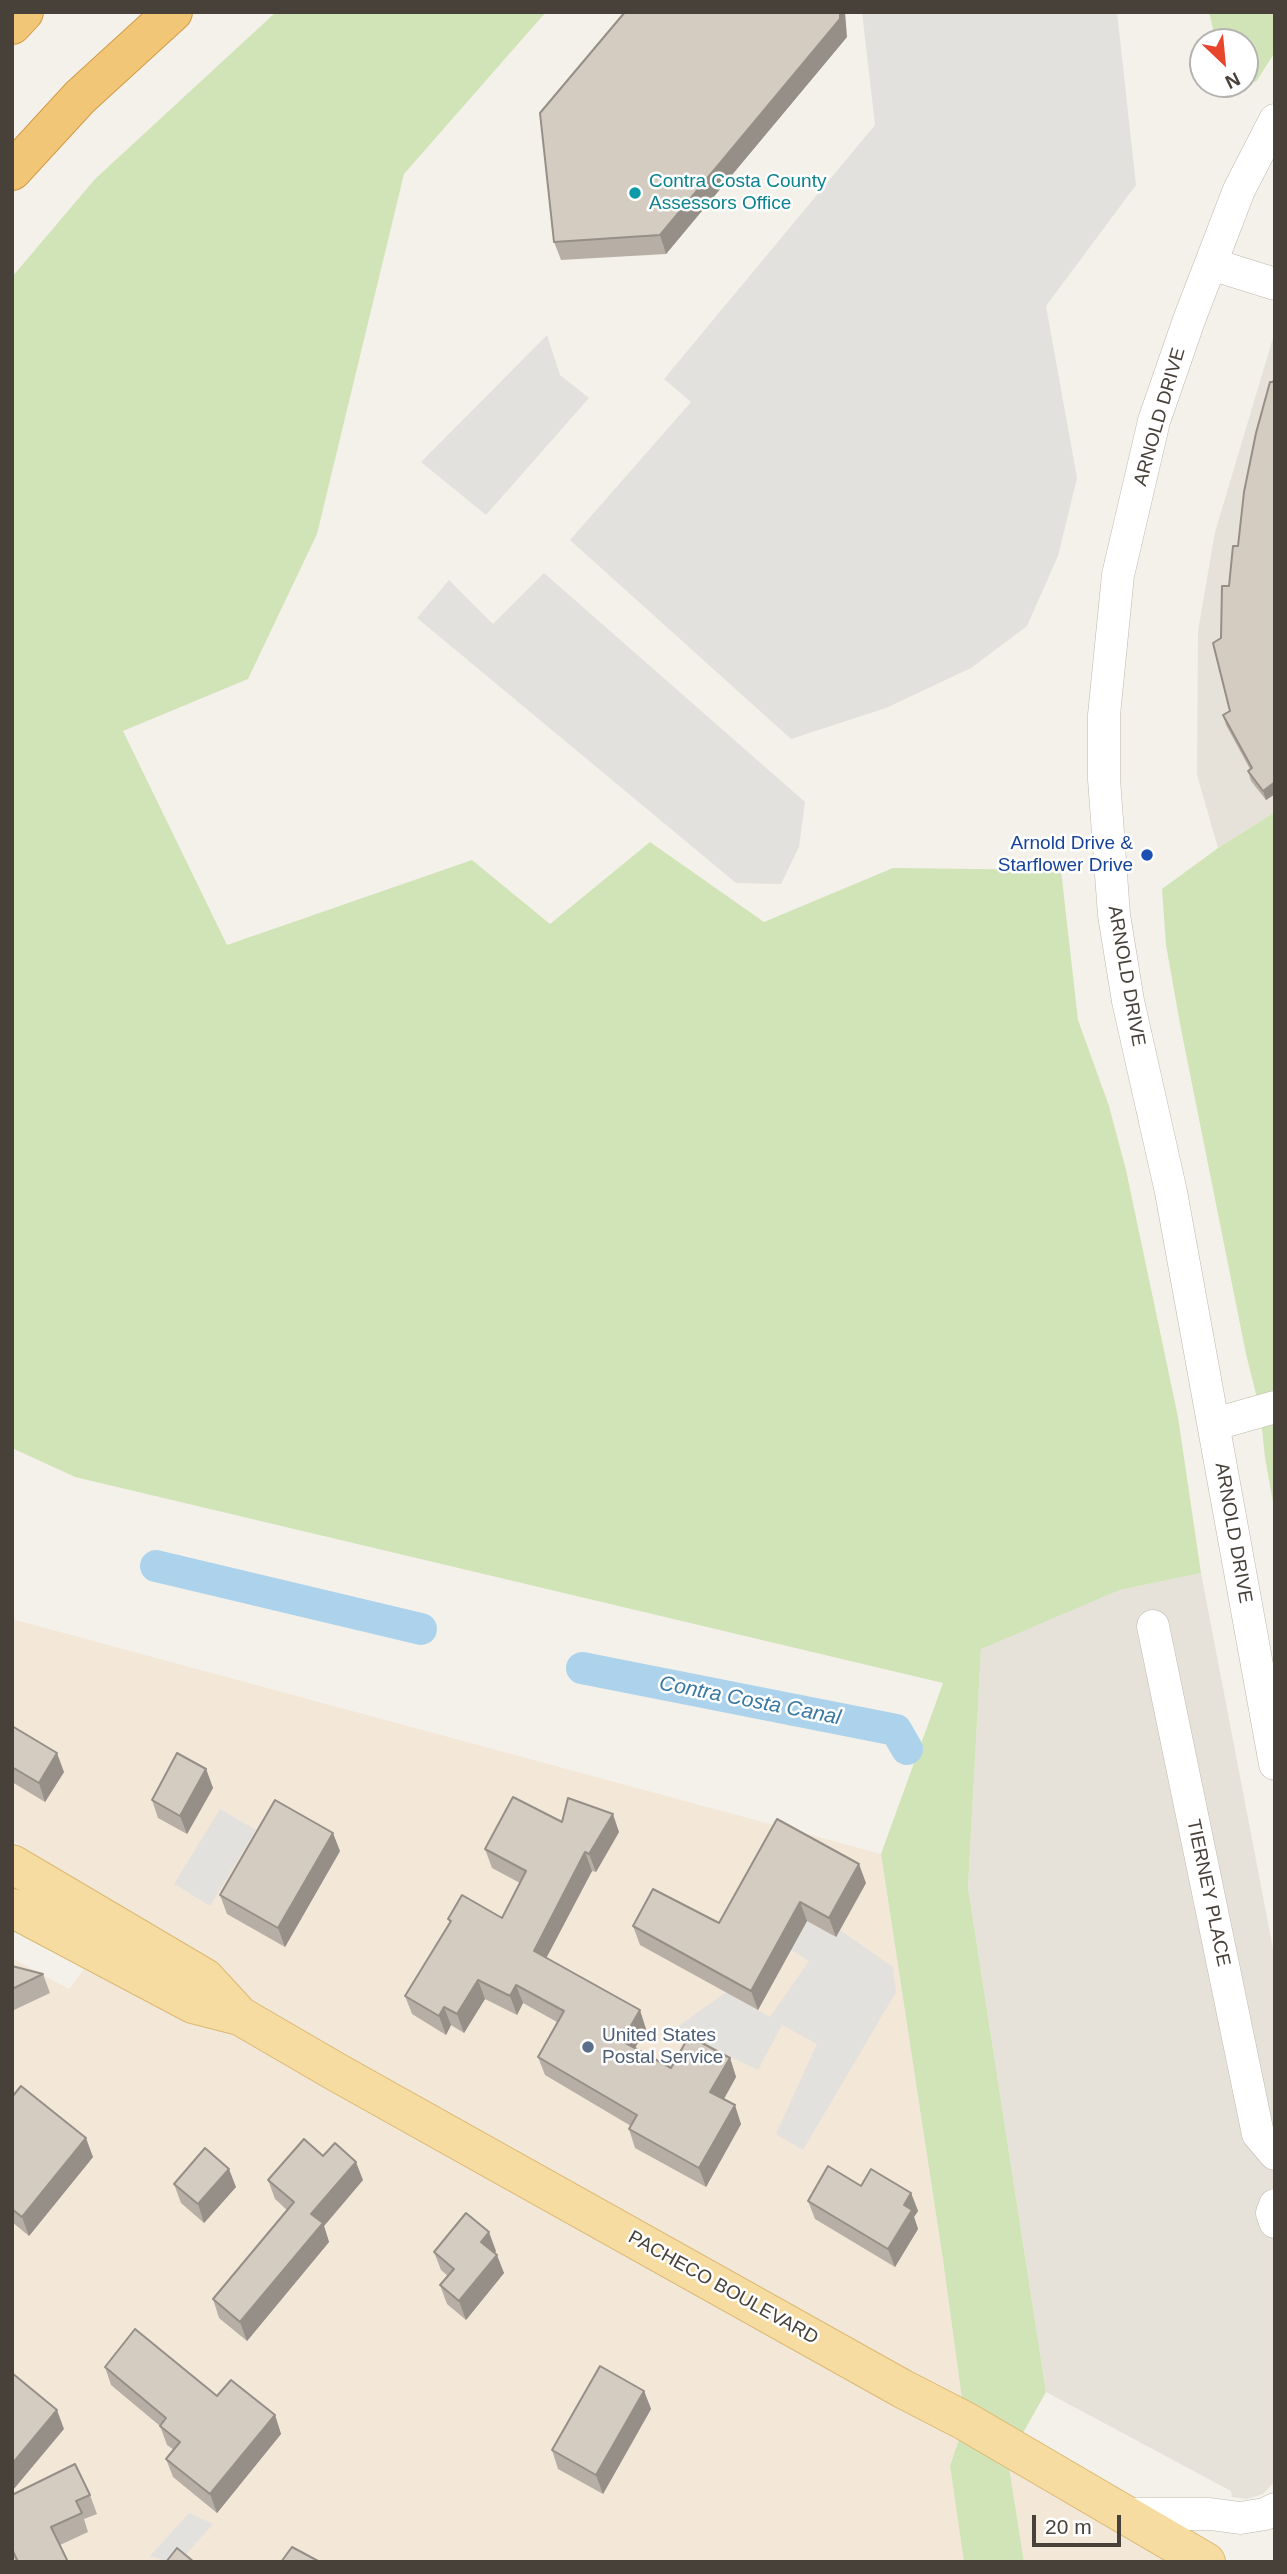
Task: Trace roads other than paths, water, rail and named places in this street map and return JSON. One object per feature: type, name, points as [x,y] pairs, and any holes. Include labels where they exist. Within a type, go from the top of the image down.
[{"type":"highway","points":[[12,25],[24,12]]},
{"type":"highway","points":[[12,171],[80,97],[173,12]]},
{"type":"main road","name":"PACHECO BOULEVARD","points":[[12,1864],[205,1978],[240,2015],[338,2073],[903,2389],[965,2421],[1206,2562]]},
{"type":"main road","name":"PACHECO BOULEVARD","points":[[12,1908],[193,2004],[240,2015]]},
{"type":"street","name":"ARNOLD DRIVE","points":[[1275,120],[1240,190],[1154,421],[1118,575],[1104,715],[1104,779],[1114,915],[1128,1001],[1171,1192],[1275,1765]]},
{"type":"street","points":[[1211,264],[1275,285]]},
{"type":"street","points":[[1215,1424],[1275,1407]]},
{"type":"street","name":"TIERNEY PLACE","points":[[1153,1626],[1258,2134],[1275,2154]]},
{"type":"street","points":[[1275,2205],[1272,2213],[1275,2222]]},
{"type":"street","points":[[1123,2514],[1210,2514],[1240,2518],[1275,2510]]},
{"type":"waterway","name":"Contra Costa Canal","points":[[156,1566],[421,1629]]},
{"type":"waterway","name":"Contra Costa Canal","points":[[582,1668],[896,1730],[907,1749]]},
{"type":"place","name":"Contra Costa County Assessors Office","points":[[635,193]]},
{"type":"place","name":"Arnold Drive & Starflower Drive","points":[[1147,855]]},
{"type":"place","name":"United States Postal Service","points":[[588,2047]]}]
